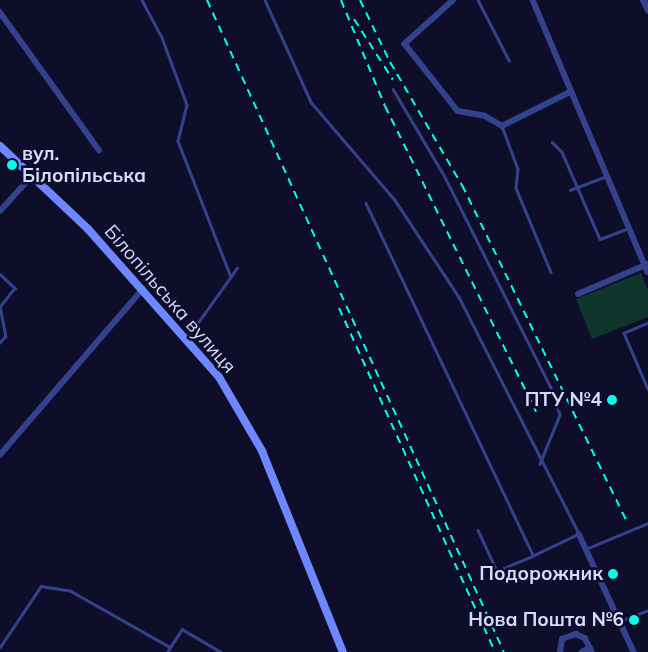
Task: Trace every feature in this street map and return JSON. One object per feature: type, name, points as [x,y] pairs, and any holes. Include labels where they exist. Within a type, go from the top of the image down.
[{"type":"main road","name":"Білопільська вулиця","points":[[0,146],[143,289],[187,338],[238,406],[262,451],[343,652]]},
{"type":"street","points":[[454,0],[405,44],[458,111],[484,116],[502,126],[570,92]]},
{"type":"street","points":[[533,0],[570,92],[629,228],[647,264],[648,272]]},
{"type":"street","points":[[643,0],[648,10]]},
{"type":"street","points":[[0,12],[99,150]]},
{"type":"street","points":[[0,211],[32,176]]},
{"type":"street","points":[[578,294],[647,264]]},
{"type":"street","points":[[0,455],[143,289]]},
{"type":"street","points":[[579,534],[634,652]]},
{"type":"street","points":[[560,652],[562,639],[571,634],[581,635],[591,650],[582,652]]},
{"type":"lane","points":[[142,0],[161,35],[187,105],[178,141],[231,276]]},
{"type":"lane","points":[[265,0],[311,102],[395,200],[459,297],[540,464],[579,534],[497,571],[478,530]]},
{"type":"lane","points":[[478,0],[509,60]]},
{"type":"lane","points":[[393,89],[445,177],[552,390],[560,415],[540,464]]},
{"type":"lane","points":[[502,126],[518,169],[516,188],[551,272]]},
{"type":"lane","points":[[552,142],[562,152],[600,239],[629,228]]},
{"type":"lane","points":[[570,190],[607,176]]},
{"type":"lane","points":[[366,204],[533,556]]},
{"type":"lane","points":[[187,338],[237,268]]},
{"type":"lane","points":[[0,274],[15,288],[0,306],[6,336],[0,342]]},
{"type":"lane","points":[[648,324],[624,333],[648,389]]},
{"type":"lane","points":[[586,549],[648,523]]},
{"type":"lane","points":[[0,647],[41,586],[71,591],[170,647]]},
{"type":"lane","points":[[620,621],[648,610]]},
{"type":"lane","points":[[167,652],[182,629],[221,652]]},
{"type":"green space","points":[[641,273],[648,290],[648,317],[592,339],[576,299]]},
{"type":"railway","points":[[207,0],[504,652]]},
{"type":"railway","points":[[341,0],[385,106],[536,412]]},
{"type":"railway","points":[[360,0],[390,62],[462,185],[626,520]]},
{"type":"railway","points":[[354,19],[393,80]]},
{"type":"railway","points":[[339,308],[495,652]]},
{"type":"place","name":"вул. Білопільська","points":[[12,165]]},
{"type":"place","name":"ПТУ №4","points":[[612,400]]},
{"type":"place","name":"Подорожник","points":[[613,574]]},
{"type":"place","name":"Нова Пошта №6","points":[[634,620]]}]
